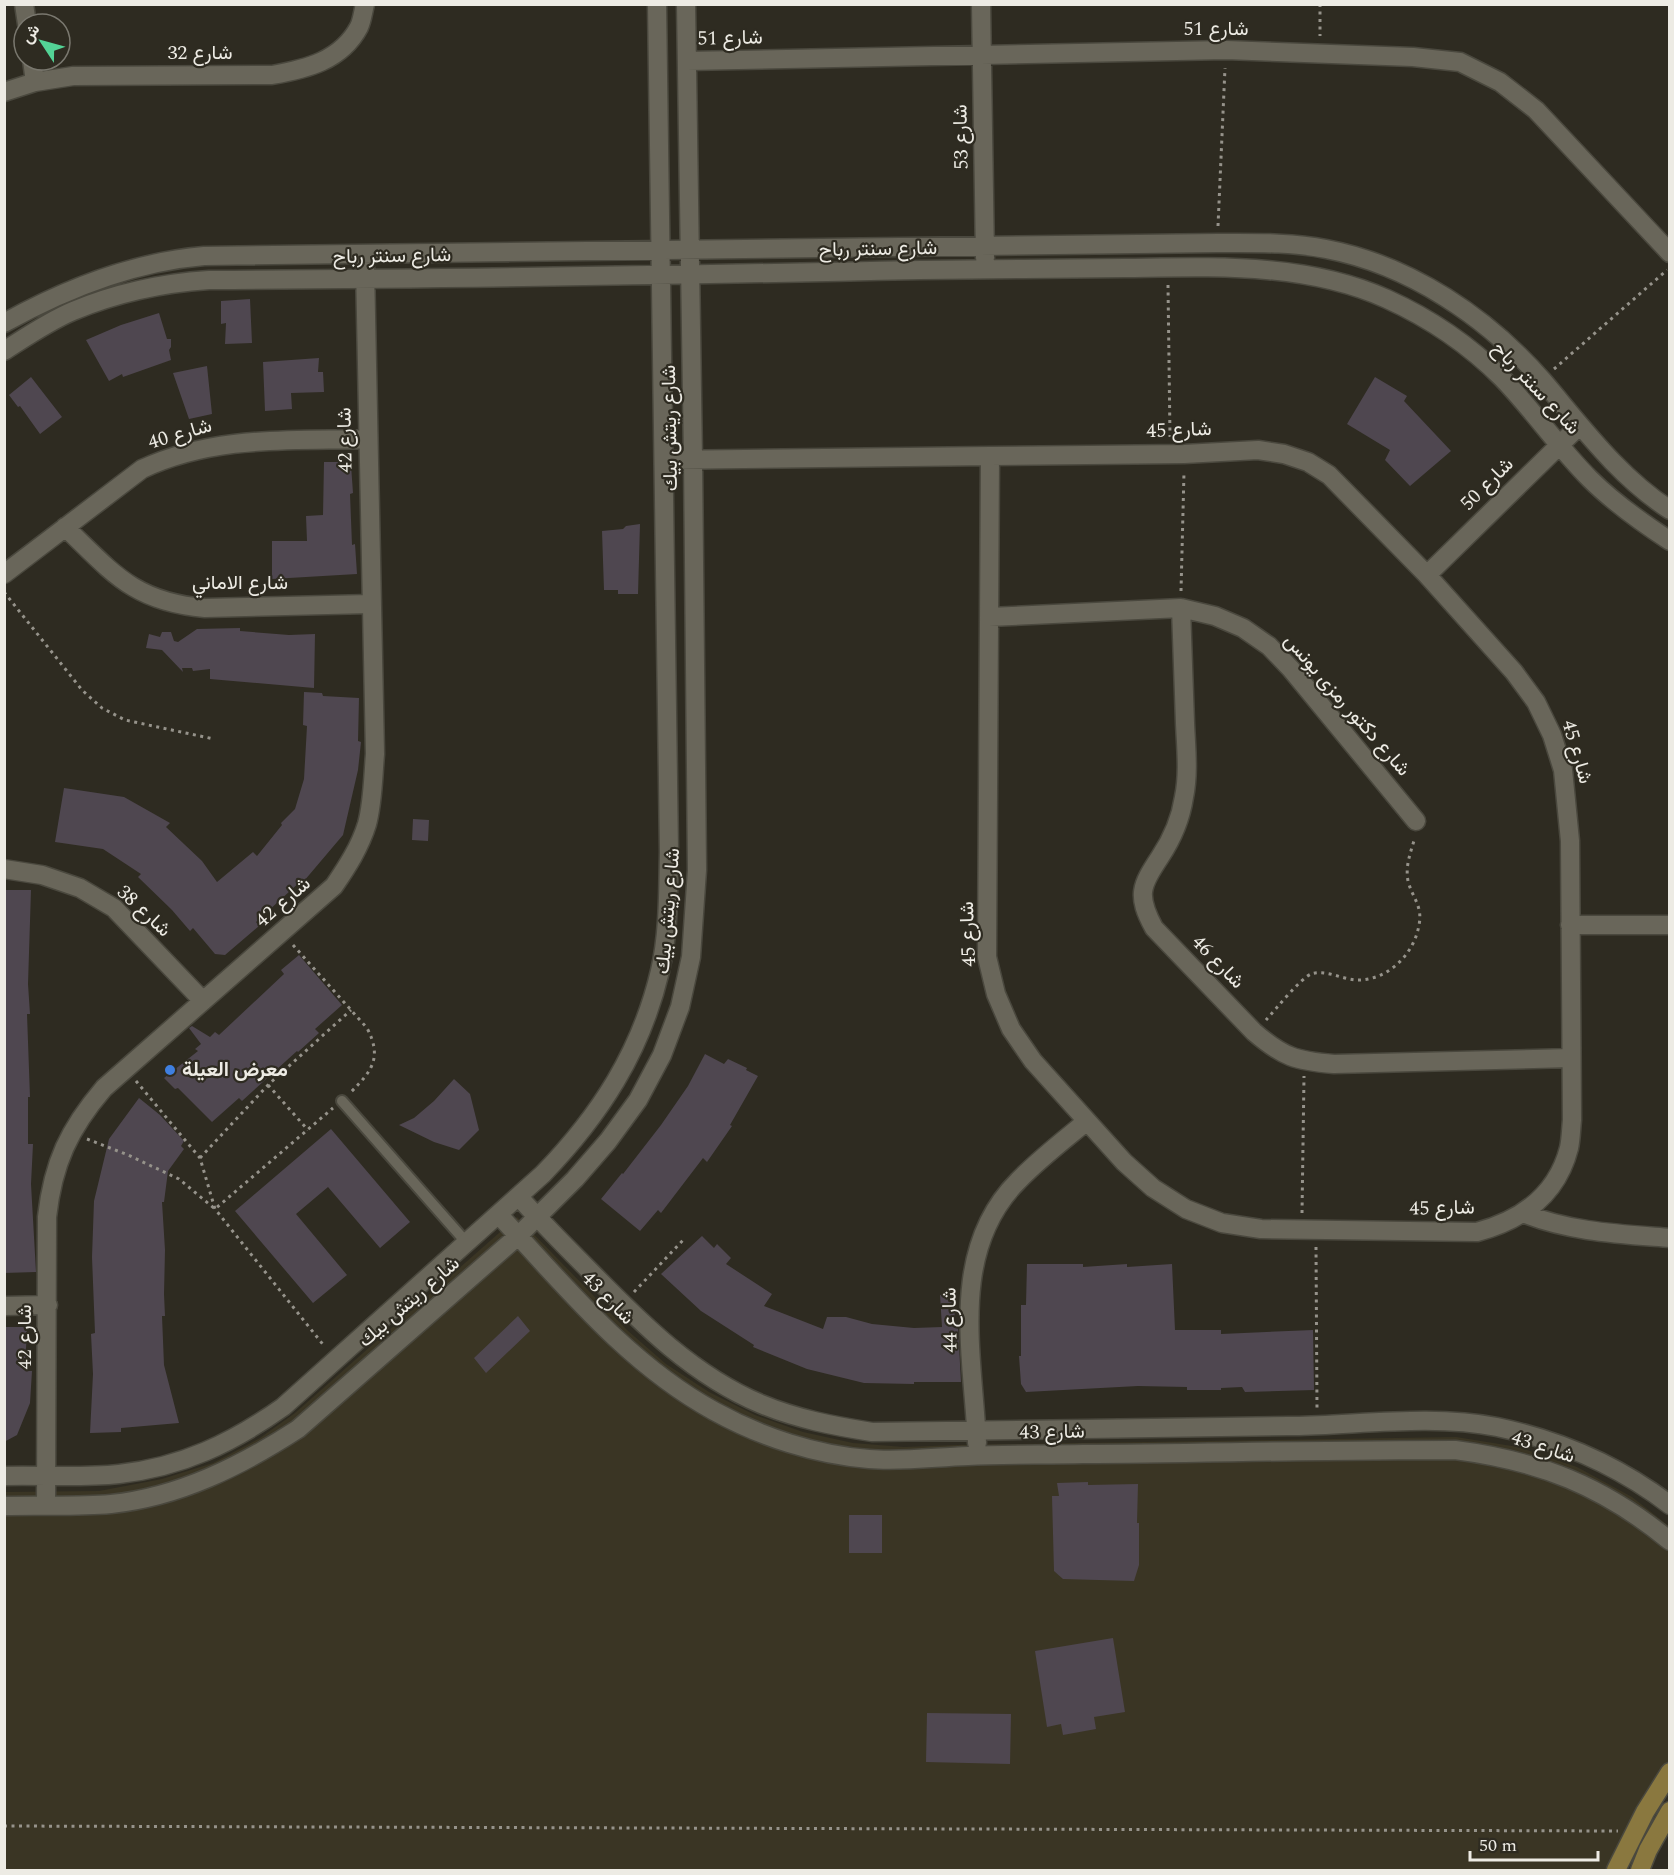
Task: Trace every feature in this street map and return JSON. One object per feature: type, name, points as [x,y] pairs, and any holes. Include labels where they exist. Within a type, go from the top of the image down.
[{"type":"street","name":"شارع 32","points":[[4,92],[35,82],[73,76],[272,75],[302,70],[325,61],[345,46],[359,26],[365,4]]},
{"type":"street","name":"شارع ريتش بيك","points":[[4,1476],[118,1474],[152,1468],[222,1446],[253,1428],[283,1407],[336,1360],[519,1197],[571,1146],[596,1114],[617,1081],[635,1045],[650,1008],[660,969],[666,930],[669,852],[657,4]]},
{"type":"street","name":"شارع ريتش بيك","points":[[4,1506],[113,1504],[152,1496],[210,1478],[264,1451],[298,1429],[537,1218],[588,1164],[638,1100],[662,1055],[680,1008],[691,957],[697,870],[686,4]]},
{"type":"street","name":"شارع 53","points":[[981,4],[985,269]]},
{"type":"street","name":"شارع 51","points":[[687,62],[1226,50],[1320,52],[1460,62],[1500,82],[1536,110],[1670,253]]},
{"type":"street","points":[[34,72],[35,82]]},
{"type":"street","name":"شارع سنتر رباح","points":[[4,323],[64,292],[156,261],[204,256],[1285,244],[1326,249],[1365,258],[1403,273],[1439,292],[1503,341],[1542,380],[1579,426],[1629,479],[1670,510]]},
{"type":"street","name":"شارع 42","points":[[46,1505],[47,1217],[49,1197],[58,1160],[70,1133],[98,1095],[334,886],[353,856],[367,824],[375,754],[370,604],[365,254]]},
{"type":"street","name":"شارع سنتر رباح","points":[[4,351],[72,311],[166,284],[209,280],[660,276],[985,269],[1279,270],[1323,278],[1383,297],[1439,327],[1475,354],[1502,379],[1559,445],[1610,498],[1638,521],[1670,541]]},
{"type":"street","name":"شارع 50","points":[[1427,575],[1579,426]]},
{"type":"street","name":"شارع 40","points":[[4,574],[142,469],[166,458],[192,450],[247,441],[368,439]]},
{"type":"street","name":"شارع 45","points":[[665,460],[693,459],[1177,454],[1258,450],[1284,454],[1308,462],[1329,475],[1427,575],[1514,672],[1536,702],[1552,735],[1563,770],[1570,841],[1572,1120],[1569,1147],[1560,1173],[1544,1196],[1523,1213],[1501,1226],[1477,1232],[1261,1229],[1222,1222],[1186,1209],[1153,1188],[1124,1162],[1033,1061],[1011,1029],[996,994],[987,957],[990,456]]},
{"type":"street","name":"شارع الاماني","points":[[66,527],[114,574],[134,589],[180,606],[205,608],[370,604]]},
{"type":"street","name":"شارع دكتور رمزى يونس","points":[[990,617],[1181,608],[1215,616],[1243,628],[1269,646],[1291,669],[1416,821]]},
{"type":"street","name":"شارع 46","points":[[1181,608],[1187,765],[1184,797],[1176,827],[1161,856],[1150,871],[1143,891],[1145,910],[1154,928],[1254,1032],[1269,1045],[1304,1062],[1334,1064],[1571,1058]]},
{"type":"street","name":"شارع 38","points":[[4,869],[42,876],[80,888],[114,908],[203,1001]]},
{"type":"street","points":[[1570,924],[1670,925]]},
{"type":"street","name":"شارع 44","points":[[978,1455],[969,1300],[973,1268],[982,1237],[996,1208],[1017,1181],[1087,1121]]},
{"type":"street","name":"شارع 43","points":[[519,1197],[622,1304],[694,1367],[752,1400],[797,1417],[872,1432],[1317,1426],[1429,1422],[1494,1427],[1531,1435],[1568,1448],[1632,1480],[1670,1505]]},
{"type":"street","points":[[1523,1213],[1547,1223],[1568,1227],[1670,1238]]},
{"type":"street","name":"شارع 43","points":[[499,1215],[619,1342],[649,1369],[716,1413],[753,1430],[790,1443],[830,1453],[869,1459],[978,1455],[1455,1450],[1513,1460],[1557,1473],[1620,1504],[1670,1540]]},
{"type":"street","points":[[4,1306],[48,1305]]},
{"type":"street","points":[[1616,1870],[1635,1831],[1670,1772]]},
{"type":"street","points":[[1640,1870],[1648,1850],[1670,1811]]},
{"type":"lane","points":[[342,1101],[466,1242]]},
{"type":"path","points":[[1320,4],[1320,52]]},
{"type":"path","points":[[1218,243],[1226,50]]},
{"type":"path","points":[[1168,268],[1177,454],[1181,608]]},
{"type":"path","points":[[1542,380],[1670,268]]},
{"type":"path","points":[[4,592],[82,690],[102,708],[125,720],[214,739]]},
{"type":"path","points":[[1254,1032],[1309,975],[1319,972],[1356,980],[1379,976],[1399,964],[1413,945],[1420,923],[1418,900],[1408,882],[1407,863],[1417,830],[1416,821]]},
{"type":"path","points":[[215,1209],[342,1101],[371,1071],[375,1056],[374,1041],[367,1028],[281,933]]},
{"type":"path","points":[[200,1158],[268,1085],[351,1010]]},
{"type":"path","points":[[1304,1062],[1317,1426]]},
{"type":"path","points":[[126,1069],[200,1158],[215,1209]]},
{"type":"path","points":[[268,1085],[308,1130]]},
{"type":"path","points":[[70,1133],[128,1155],[179,1179],[215,1209],[336,1360]]},
{"type":"path","points":[[622,1304],[685,1238]]},
{"type":"path","points":[[4,1826],[1635,1831]]},
{"type":"shaded area","points":[[517,1217],[627,1330],[666,1364],[709,1392],[755,1415],[803,1432],[853,1443],[904,1447],[1456,1437],[1518,1447],[1577,1467],[1632,1497],[1669,1526],[1669,1790],[1656,1809],[1628,1870],[5,1870],[4,1492],[99,1491],[162,1479],[213,1463],[260,1438],[295,1413]]},
{"type":"building","points":[[250,299],[252,343],[225,344],[226,323],[221,324],[221,301]]},
{"type":"building","points":[[159,313],[167,339],[171,339],[169,350],[171,360],[123,377],[122,374],[109,381],[86,340],[121,325]]},
{"type":"building","points":[[319,358],[318,372],[323,372],[324,392],[291,393],[292,409],[265,411],[263,362]]},
{"type":"building","points":[[207,366],[212,414],[189,419],[173,373]]},
{"type":"building","points":[[31,377],[62,417],[40,434],[9,395]]},
{"type":"building","points":[[1375,377],[1407,396],[1404,401],[1451,451],[1410,486],[1385,460],[1390,450],[1347,424]]},
{"type":"building","points":[[324,462],[346,462],[351,465],[352,545],[355,544],[357,574],[272,579],[272,541],[307,541],[306,516],[323,515]]},
{"type":"building","points":[[640,524],[638,594],[618,594],[618,590],[604,590],[602,531],[623,529],[626,526]]},
{"type":"building","points":[[240,628],[240,631],[289,635],[315,634],[314,688],[210,679],[210,669],[193,671],[192,668],[182,668],[183,672],[162,650],[146,648],[149,634],[160,637],[162,632],[171,632],[174,641],[178,642],[197,629]]},
{"type":"building","points":[[304,692],[322,693],[323,696],[359,698],[358,741],[361,742],[358,770],[343,835],[304,881],[302,880],[256,922],[259,926],[225,955],[215,954],[193,928],[190,931],[138,877],[141,874],[103,849],[55,842],[64,788],[124,797],[170,823],[166,827],[202,861],[217,882],[253,852],[257,856],[282,825],[281,823],[295,809],[304,779],[307,726],[303,725]]},
{"type":"building","points":[[413,819],[429,820],[428,841],[412,840]]},
{"type":"building","points":[[4,890],[31,890],[28,984],[30,1014],[27,1014],[30,1097],[28,1097],[28,1144],[33,1144],[31,1184],[36,1272],[4,1273]]},
{"type":"building","points":[[299,955],[342,1005],[315,1029],[319,1033],[298,1052],[242,1101],[239,1098],[212,1122],[178,1088],[175,1089],[164,1078],[198,1051],[195,1049],[201,1044],[189,1028],[192,1026],[210,1037],[215,1032],[219,1035],[284,974],[281,970]]},
{"type":"building","points":[[705,1054],[724,1064],[728,1059],[758,1076],[730,1125],[732,1126],[707,1162],[703,1158],[661,1213],[658,1210],[640,1231],[601,1199],[661,1125],[688,1086]]},
{"type":"building","points":[[454,1079],[470,1094],[479,1130],[459,1150],[434,1142],[399,1125],[414,1118]]},
{"type":"building","points":[[139,1098],[160,1115],[184,1141],[181,1146],[184,1149],[168,1171],[164,1202],[162,1202],[165,1250],[165,1316],[162,1316],[164,1365],[179,1423],[121,1428],[121,1432],[90,1433],[93,1374],[91,1334],[95,1333],[92,1257],[94,1201],[109,1139]]},
{"type":"building","points":[[331,1129],[410,1222],[380,1248],[328,1187],[296,1214],[347,1275],[313,1303],[235,1211]]},
{"type":"building","points":[[702,1236],[714,1248],[717,1244],[731,1258],[726,1264],[772,1294],[764,1306],[823,1329],[827,1317],[846,1317],[872,1324],[914,1328],[942,1327],[940,1295],[954,1295],[961,1382],[864,1383],[807,1369],[753,1347],[754,1345],[701,1311],[661,1274]]},
{"type":"building","points":[[1027,1264],[1083,1264],[1083,1267],[1127,1264],[1127,1267],[1172,1264],[1175,1330],[1221,1330],[1221,1334],[1313,1330],[1314,1390],[1245,1392],[1242,1387],[1221,1388],[1221,1390],[1187,1390],[1187,1387],[1138,1386],[1026,1392],[1021,1384],[1019,1356],[1021,1356],[1021,1305],[1026,1305]]},
{"type":"building","points":[[518,1316],[530,1331],[486,1373],[474,1358]]},
{"type":"building","points":[[4,1327],[27,1327],[25,1371],[32,1371],[30,1403],[17,1435],[4,1442]]},
{"type":"building","points":[[1088,1482],[1088,1485],[1138,1484],[1139,1565],[1134,1581],[1063,1579],[1054,1571],[1052,1496],[1059,1496],[1057,1483]]},
{"type":"building","points":[[849,1515],[882,1515],[882,1553],[849,1553]]},
{"type":"building","points":[[1113,1638],[1125,1712],[1094,1717],[1096,1729],[1063,1735],[1061,1724],[1047,1727],[1035,1651]]},
{"type":"building","points":[[927,1713],[1011,1714],[1010,1764],[926,1762]]},
{"type":"place","name":"معرض العيلة","points":[[170,1070]]}]
